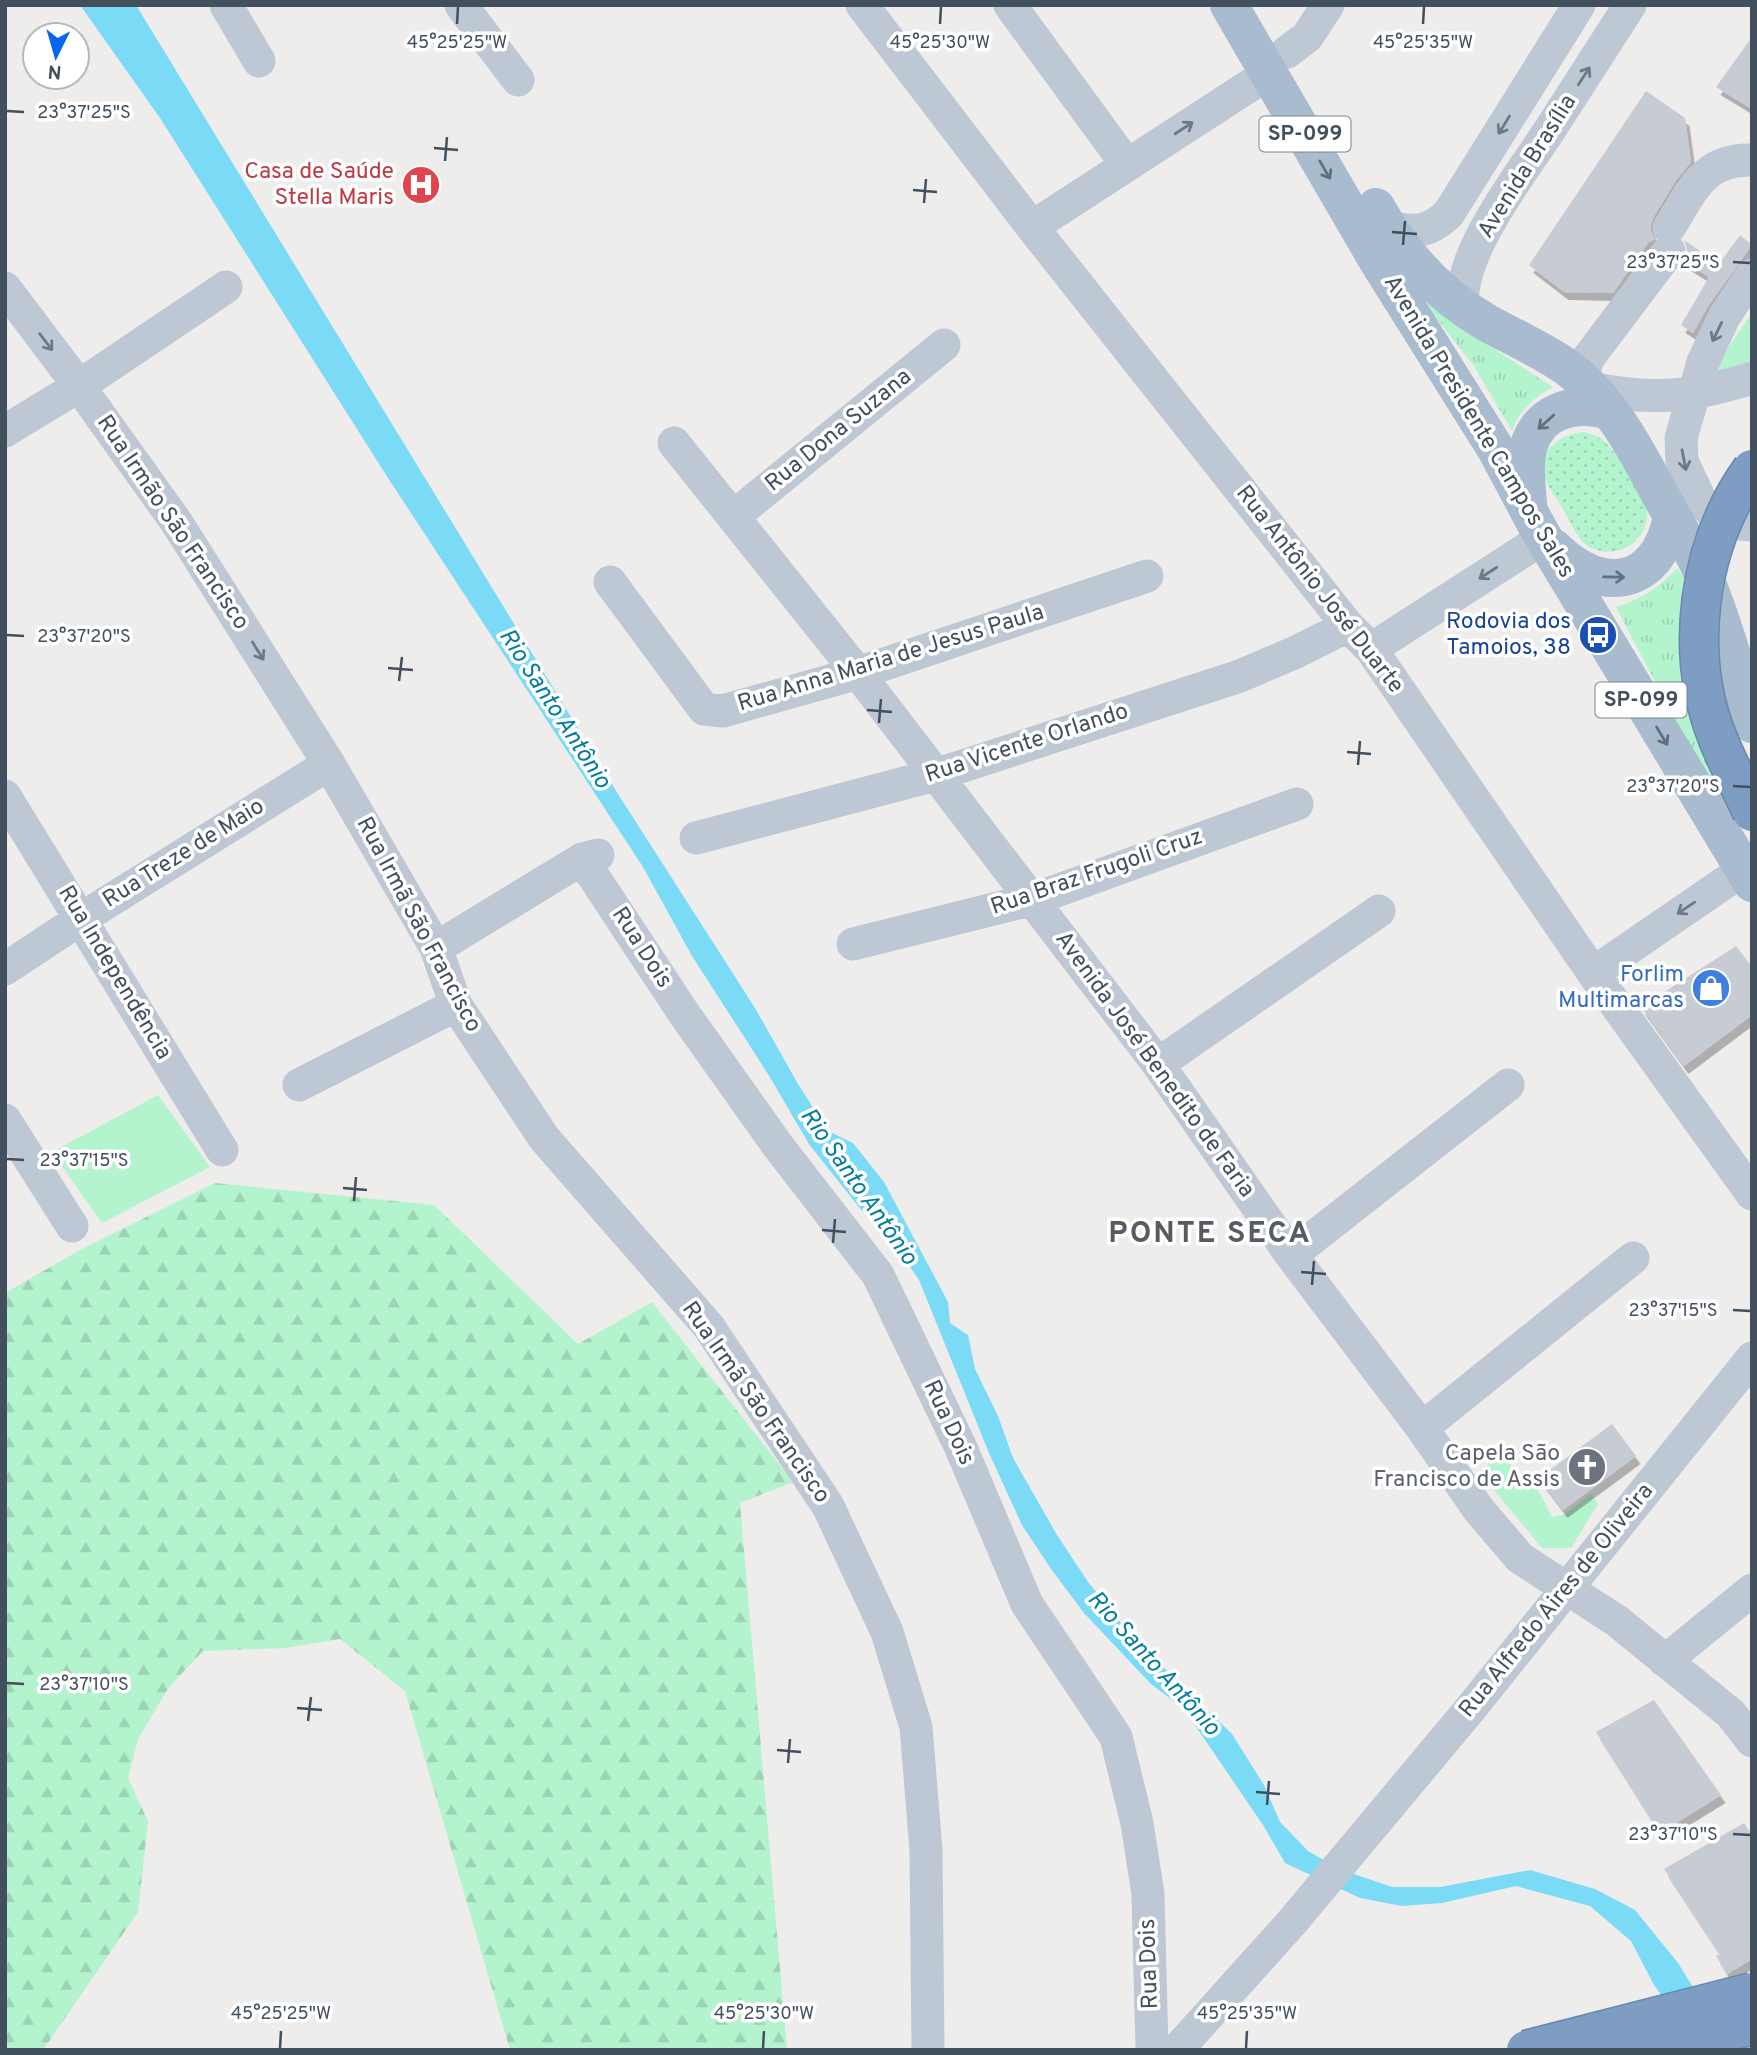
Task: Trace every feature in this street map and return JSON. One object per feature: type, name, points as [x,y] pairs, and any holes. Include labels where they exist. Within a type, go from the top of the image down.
[{"type":"highway","points":[[1752,469],[1734,497],[1715,537],[1706,571],[1700,630],[1702,672],[1714,726],[1752,812]]},
{"type":"highway","points":[[1526,2050],[1747,1982]]},
{"type":"highway","points":[[1611,2050],[1752,2026]]},
{"type":"main road","name":"Avenida Presidente Campos Sales","points":[[1229,5],[1278,62],[1419,271],[1463,306],[1587,372],[1632,441],[1706,581],[1750,717]]},
{"type":"main road","name":"Avenida Presidente Campos Sales","points":[[1259,5],[1278,62],[1379,263],[1497,451],[1534,519],[1747,877]]},
{"type":"main road","name":"SP-099","points":[[1587,372],[1586,406],[1563,410],[1548,417],[1536,430],[1526,457],[1534,519],[1566,560],[1580,569],[1593,575],[1626,577],[1642,572],[1653,563],[1662,550],[1672,517]]},
{"type":"street","points":[[226,5],[259,61]]},
{"type":"street","points":[[461,5],[518,80]]},
{"type":"street","name":"Rua Antônio José Duarte","points":[[862,5],[1032,227],[1360,637],[1593,973],[1752,1194]]},
{"type":"street","points":[[1010,5],[1127,165]]},
{"type":"street","points":[[1032,227],[1278,62],[1307,37],[1328,5]]},
{"type":"street","name":"Avenida Brasília","points":[[1463,306],[1461,294],[1466,274],[1487,228],[1630,5]]},
{"type":"street","name":"Avenida Brasília","points":[[1387,227],[1410,232],[1427,230],[1448,213],[1577,8],[1611,34]]},
{"type":"street","points":[[1752,160],[1726,162],[1712,168],[1699,181],[1669,240],[1587,372],[1630,395],[1694,394],[1752,377]]},
{"type":"street","points":[[1669,240],[1708,188],[1718,179],[1752,172]]},
{"type":"street","points":[[1752,275],[1724,317],[1703,362],[1681,438],[1682,461],[1700,499],[1712,512],[1741,524],[1752,525]]},
{"type":"street","points":[[5,431],[79,386],[226,287]]},
{"type":"street","name":"Rua Irmão São Francisco","points":[[5,288],[177,523],[329,764]]},
{"type":"street","name":"Rua Dona Suzana","points":[[734,516],[944,345]]},
{"type":"street","name":"Avenida José Benedito de Faria","points":[[674,443],[1034,899],[1158,1064],[1291,1255],[1422,1428],[1479,1510],[1520,1558],[1617,1621],[1731,1714],[1752,1741]]},
{"type":"street","name":"Rua Vicente Orlando","points":[[696,838],[935,775],[1240,676],[1296,652],[1360,637],[1531,546],[1534,519]]},
{"type":"street","name":"Rua Anna Maria de Jesus Paula","points":[[610,582],[704,709],[723,711],[858,673],[1147,576]]},
{"type":"street","points":[[1750,717],[1752,649]]},
{"type":"street","name":"Rua Treze de Maio","points":[[5,969],[329,764]]},
{"type":"street","name":"Rua Irmã São Francisco","points":[[329,764],[436,948],[456,1005],[544,1138],[709,1327],[828,1506],[887,1632],[916,1727],[926,1850],[928,2050]]},
{"type":"street","name":"Rua Independência","points":[[5,796],[222,1150]]},
{"type":"street","name":"Rua Braz Frugoli Cruz","points":[[853,944],[1034,899],[1297,804]]},
{"type":"street","name":"Rua Dois","points":[[436,948],[590,857],[724,1069],[778,1146],[878,1275],[961,1448],[1027,1604],[1116,1737],[1137,1823],[1148,1894],[1152,2050]]},
{"type":"street","points":[[1593,973],[1747,877]]},
{"type":"street","points":[[1158,1064],[1379,911]]},
{"type":"street","points":[[299,1085],[456,1005]]},
{"type":"street","points":[[1291,1255],[1508,1085]]},
{"type":"street","points":[[5,1120],[72,1226]]},
{"type":"street","points":[[1422,1428],[1633,1258]]},
{"type":"street","name":"Rua Alfredo Aires de Oliveira","points":[[1177,2050],[1293,1921],[1359,1842],[1752,1358]]},
{"type":"street","points":[[1665,1661],[1752,1590]]},
{"type":"street","points":[[1625,2050],[1650,2028],[1747,1982]]},
{"type":"green space","points":[[1407,281],[1479,339],[1553,387],[1528,405],[1512,431],[1474,366]]},
{"type":"green space","points":[[1752,313],[1752,364],[1722,375],[1715,367]]},
{"type":"green space","points":[[1584,432],[1597,436],[1608,445],[1646,504],[1647,520],[1644,528],[1635,541],[1622,549],[1602,551],[1584,543],[1545,478],[1544,460],[1552,446],[1567,436]]},
{"type":"green space","points":[[1677,568],[1688,584],[1693,719],[1716,782],[1714,795],[1616,607],[1650,592]]},
{"type":"green space","points":[[158,1095],[210,1167],[102,1223],[52,1152]]},
{"type":"green space","points":[[215,1183],[434,1205],[578,1344],[652,1302],[793,1482],[740,1503],[787,2050],[510,2050],[405,1691],[340,1639],[286,1648],[203,1651],[169,1687],[138,1739],[128,1778],[148,1821],[138,1912],[43,2050],[5,2050],[5,1293],[80,1250]]},
{"type":"green space","points":[[1504,1451],[1521,1484],[1531,1476],[1552,1517],[1563,1515],[1591,1494],[1598,1504],[1571,1548],[1542,1548],[1479,1472]]},
{"type":"water","name":"Rio Santo Antônio","points":[[80,5],[136,5],[618,794],[755,1008],[798,1084],[828,1131],[853,1143],[884,1182],[948,1302],[950,1323],[968,1335],[975,1369],[998,1416],[1013,1458],[1057,1535],[1088,1582],[1133,1638],[1232,1734],[1264,1785],[1280,1822],[1308,1851],[1339,1869],[1392,1887],[1440,1887],[1530,1870],[1595,1889],[1635,1910],[1678,1963],[1732,2050],[1701,2050],[1654,1985],[1631,1941],[1590,1906],[1516,1886],[1442,1903],[1402,1906],[1360,1898],[1285,1863],[1263,1825],[1184,1709],[1151,1684],[1084,1613],[1022,1525],[989,1453],[919,1280],[896,1246],[858,1206],[809,1144],[768,1074],[692,956],[643,867],[388,478],[160,118]]},
{"type":"building","points":[[1752,37],[1752,109],[1716,87]]},
{"type":"building","points":[[1646,91],[1685,118],[1691,162],[1676,180],[1653,218],[1650,228],[1654,239],[1649,241],[1613,293],[1564,292],[1529,265]]},
{"type":"building","points":[[1740,235],[1752,245],[1708,306],[1693,333],[1681,325],[1709,277],[1685,262],[1688,253],[1684,240],[1719,264]]},
{"type":"building","name":"Forlim Multimarcas","points":[[1736,946],[1752,967],[1752,1015],[1684,1066],[1641,1007]]},
{"type":"building","name":"Capela São Francisco de Assis","points":[[1612,1424],[1636,1456],[1563,1510],[1539,1478]]},
{"type":"building","points":[[1654,1700],[1721,1795],[1660,1833],[1596,1732]]},
{"type":"building","points":[[1744,1823],[1752,1835],[1752,1959],[1727,1974],[1716,1956],[1720,1954],[1664,1869]]},
{"type":"place","name":"Casa de Saúde Stella Maris","points":[[421,185]]},
{"type":"place","name":"Rodovia dos Tamoios, 38","points":[[1598,635]]},
{"type":"place","name":"Forlim Multimarcas","points":[[1711,988]]},
{"type":"place","name":"Capela São Francisco de Assis","points":[[1587,1467]]},
{"type":"district","name":"PONTE SECA","points":[[1210,1234]]}]
